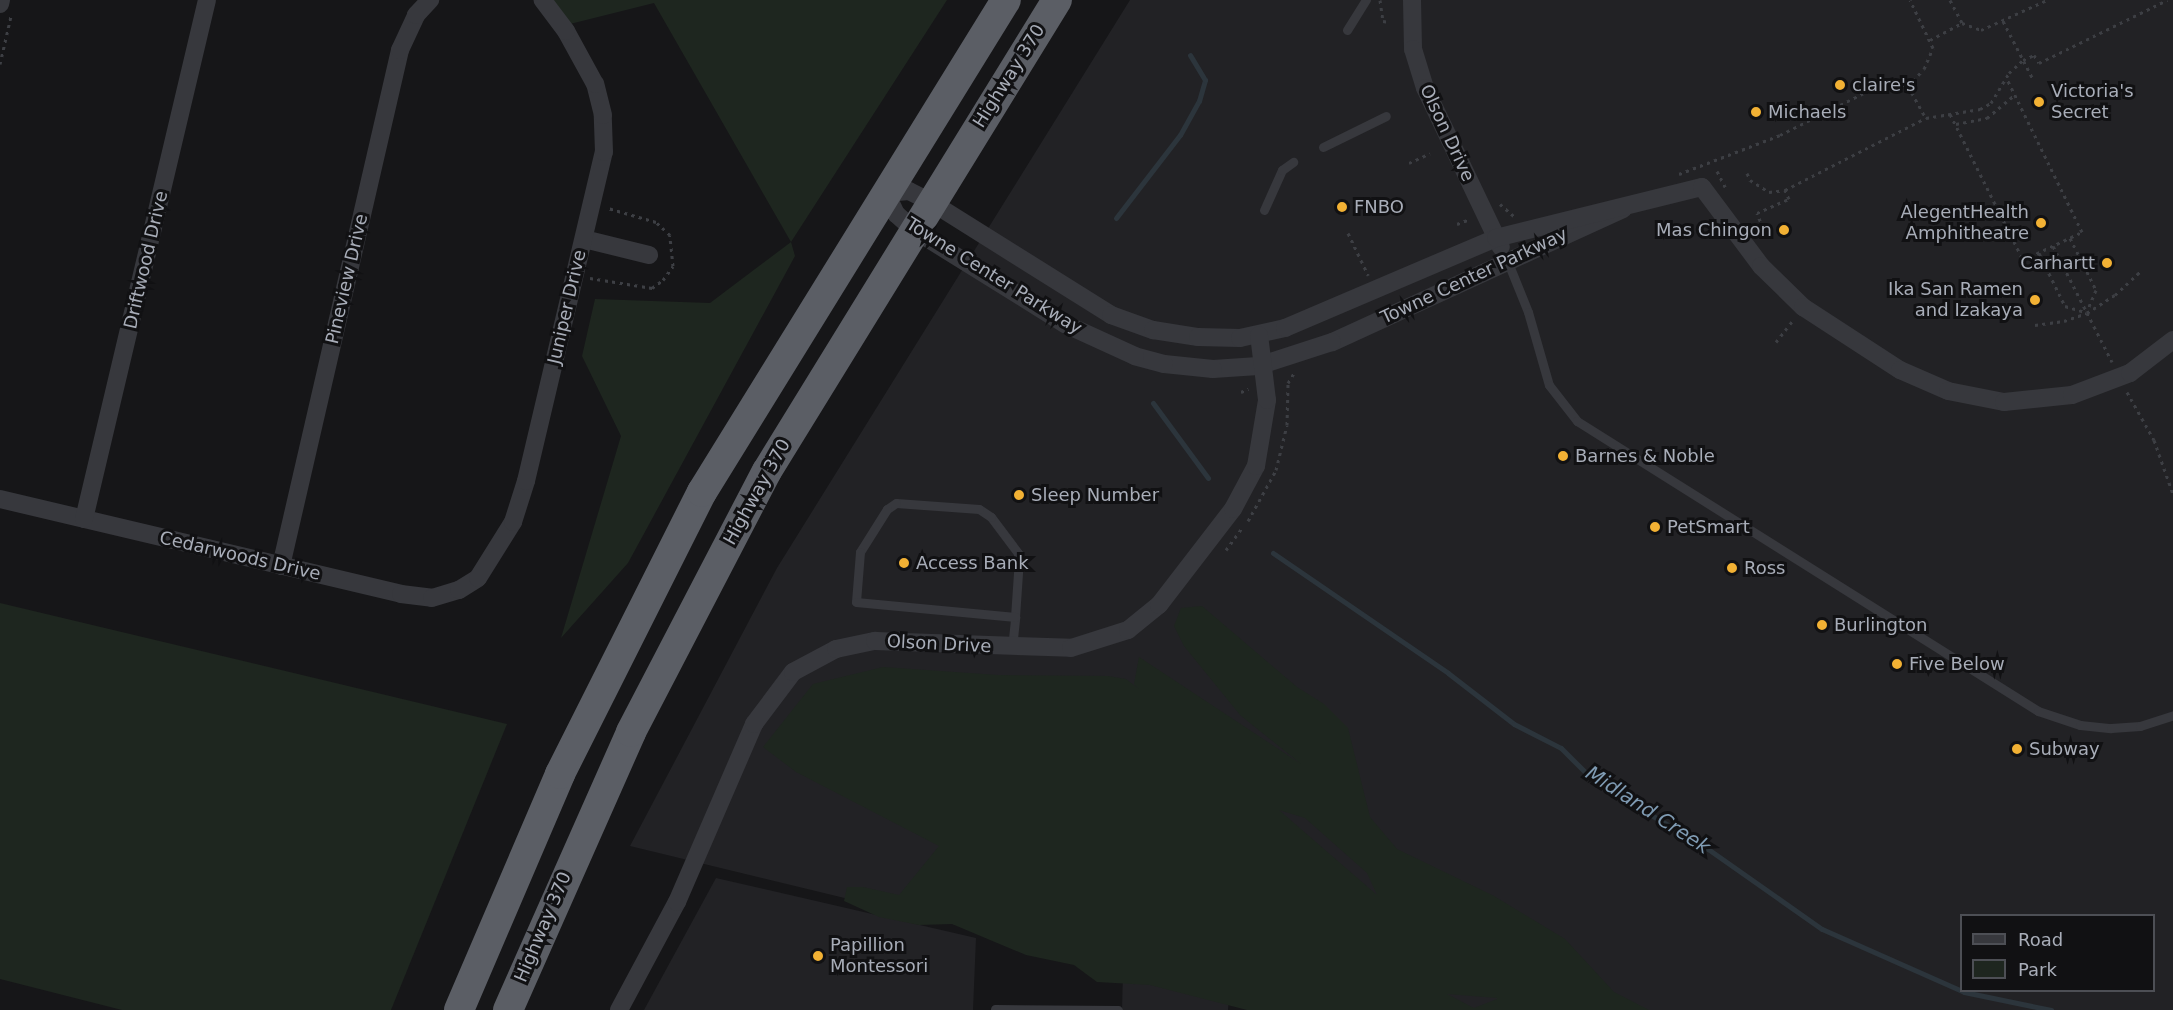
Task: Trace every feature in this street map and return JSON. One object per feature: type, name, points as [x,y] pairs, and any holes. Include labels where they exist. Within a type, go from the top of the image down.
[{"type":"highway","points":[[459,1010],[556,784],[661,569],[753,407],[1006,0]]},
{"type":"highway","name":"Highway 370","points":[[508,1010],[582,837],[670,652],[767,471],[1057,0]]},
{"type":"street","name":"Driftwood Drive","points":[[84,519],[207,0]]},
{"type":"street","name":"Pineview Drive","points":[[281,566],[400,50],[416,15],[430,0]]},
{"type":"street","name":"Juniper Drive","points":[[478,578],[513,522],[604,152],[603,115],[595,84],[566,31],[543,0]]},
{"type":"street","name":"Olson Drive","points":[[1412,0],[1413,49],[1425,88],[1507,260]]},
{"type":"street","name":"Towne Center Parkway","points":[[1623,208],[1332,342],[1264,364],[1202,369],[1135,356],[1065,324],[914,230],[896,214],[886,193],[909,191],[931,202],[1068,291],[1127,322],[1198,337],[1259,335],[1308,320],[1496,238],[1702,187],[1761,266],[1814,317],[1916,378],[1966,396],[2021,402],[2072,396],[2130,373],[2173,340]]},
{"type":"street","points":[[584,239],[649,255]]},
{"type":"street","name":"Olson Drive","points":[[619,1010],[677,902],[754,724],[793,672],[836,649],[875,640],[1053,650],[1108,639],[1142,620],[1173,590],[1233,509],[1256,466],[1265,421],[1264,364],[1259,335]]},
{"type":"street","name":"Cedarwoods Drive","points":[[0,499],[281,566],[432,598],[459,590],[478,578]]},
{"type":"lane","points":[[1347,30],[1366,0]]},
{"type":"lane","points":[[1323,147],[1386,116]]},
{"type":"lane","points":[[1264,210],[1281,170],[1293,162]]},
{"type":"lane","points":[[1507,260],[1528,312],[1549,385],[1577,422],[2038,711],[2080,725],[2111,728],[2140,726],[2173,715]]},
{"type":"lane","points":[[1012,648],[1015,617],[1018,553],[986,512],[896,503],[887,508],[860,552],[856,602],[1015,617]]},
{"type":"lane","points":[[995,1009],[1118,1010]]},
{"type":"path","points":[[1380,0],[1383,21],[1389,22]]},
{"type":"path","points":[[1908,86],[1932,56],[1930,40],[1910,0]]},
{"type":"path","points":[[1950,0],[1962,23],[1981,30],[2047,0]]},
{"type":"path","points":[[1747,173],[1749,180],[1769,192],[1785,190],[1926,118],[1970,113],[1991,103],[2023,60],[2034,55],[2039,63],[2167,0]]},
{"type":"path","points":[[0,64],[4,5]]},
{"type":"path","points":[[2003,21],[2033,79]]},
{"type":"path","points":[[1930,40],[1962,23]]},
{"type":"path","points":[[1950,114],[2022,260],[2082,232],[2007,79]]},
{"type":"path","points":[[1677,174],[1780,135],[1887,82],[1908,86],[1926,118]]},
{"type":"path","points":[[1956,124],[1987,118],[2014,94]]},
{"type":"path","points":[[1409,163],[1430,153]]},
{"type":"path","points":[[1717,171],[1728,194]]},
{"type":"path","points":[[1751,223],[1756,231],[1763,228],[1757,213],[1789,199],[1785,190]]},
{"type":"path","points":[[586,289],[589,278],[652,288],[673,266],[670,235],[656,222],[605,208],[607,197]]},
{"type":"path","points":[[1501,203],[1513,214]]},
{"type":"path","points":[[1348,233],[1369,278]]},
{"type":"path","points":[[2070,238],[2097,290],[2087,313]]},
{"type":"path","points":[[2053,246],[2087,313]]},
{"type":"path","points":[[2038,253],[2065,306],[2087,313]]},
{"type":"path","points":[[2035,325],[2064,321],[2087,313],[2115,295],[2140,272]]},
{"type":"path","points":[[2145,431],[2154,440],[2173,494]]},
{"type":"shaded area","points":[[1130,0],[2173,0],[2173,1010],[1307,1010],[630,846],[777,568]]},
{"type":"shaded area","points":[[716,878],[976,938],[973,1010],[644,1010]]},
{"type":"shaded area","points":[[1123,972],[1229,997],[1228,1010],[1122,1010]]},
{"type":"green space","points":[[553,0],[947,0],[791,242],[654,3],[570,24]]},
{"type":"green space","points":[[791,242],[795,256],[628,563],[561,638],[621,436],[582,356],[595,299],[710,303]]},
{"type":"green space","points":[[0,603],[507,724],[391,1010],[122,1010],[0,979]]},
{"type":"green space","points":[[1202,606],[1297,687],[1324,704],[1348,728],[1370,817],[1397,849],[1494,896],[1565,939],[1614,992],[1649,1010],[1247,1010],[1150,985],[1097,982],[1074,965],[1026,955],[952,924],[919,925],[879,917],[844,901],[847,887],[863,887],[899,895],[939,846],[796,772],[763,747],[813,684],[883,667],[998,675],[1108,676],[1126,679],[1139,689],[1134,684],[1139,657],[1301,764],[1240,715],[1184,646],[1174,626],[1181,608]],"holes":[[[1279,810],[1305,818],[1367,873],[1377,895]],[[1447,994],[1497,998],[1497,999],[1474,1008]]]},
{"type":"waterway","name":"Midland Creek","points":[[1116,218],[1180,135],[1199,101],[1205,80],[1190,55]]},
{"type":"waterway","name":"Midland Creek","points":[[1153,403],[1208,478]]},
{"type":"waterway","name":"Midland Creek","points":[[1273,553],[1448,673],[1514,724],[1561,748],[1593,780],[1708,849],[1822,929],[1960,990]]},
{"type":"waterway","name":"Midland Creek","points":[[1964,992],[2051,1010]]},
{"type":"place","name":"claire's","points":[[1840,85]]},
{"type":"place","name":"Victoria's Secret","points":[[2039,102]]},
{"type":"place","name":"Michaels","points":[[1756,112]]},
{"type":"place","name":"FNBO","points":[[1342,207]]},
{"type":"place","name":"AlegentHealth Amphitheatre","points":[[2041,223]]},
{"type":"place","name":"Mas Chingon","points":[[1784,230]]},
{"type":"place","name":"Carhartt","points":[[2107,263]]},
{"type":"place","name":"Ika San Ramen and Izakaya","points":[[2035,300]]},
{"type":"place","name":"Barnes & Noble","points":[[1563,456]]},
{"type":"place","name":"Sleep Number","points":[[1019,495]]},
{"type":"place","name":"PetSmart","points":[[1655,527]]},
{"type":"place","name":"Access Bank","points":[[904,563]]},
{"type":"place","name":"Ross","points":[[1732,568]]},
{"type":"place","name":"Burlington","points":[[1822,625]]},
{"type":"place","name":"Five Below","points":[[1897,664]]},
{"type":"place","name":"Subway","points":[[2017,749]]},
{"type":"place","name":"Papillion Montessori","points":[[818,956]]}]
